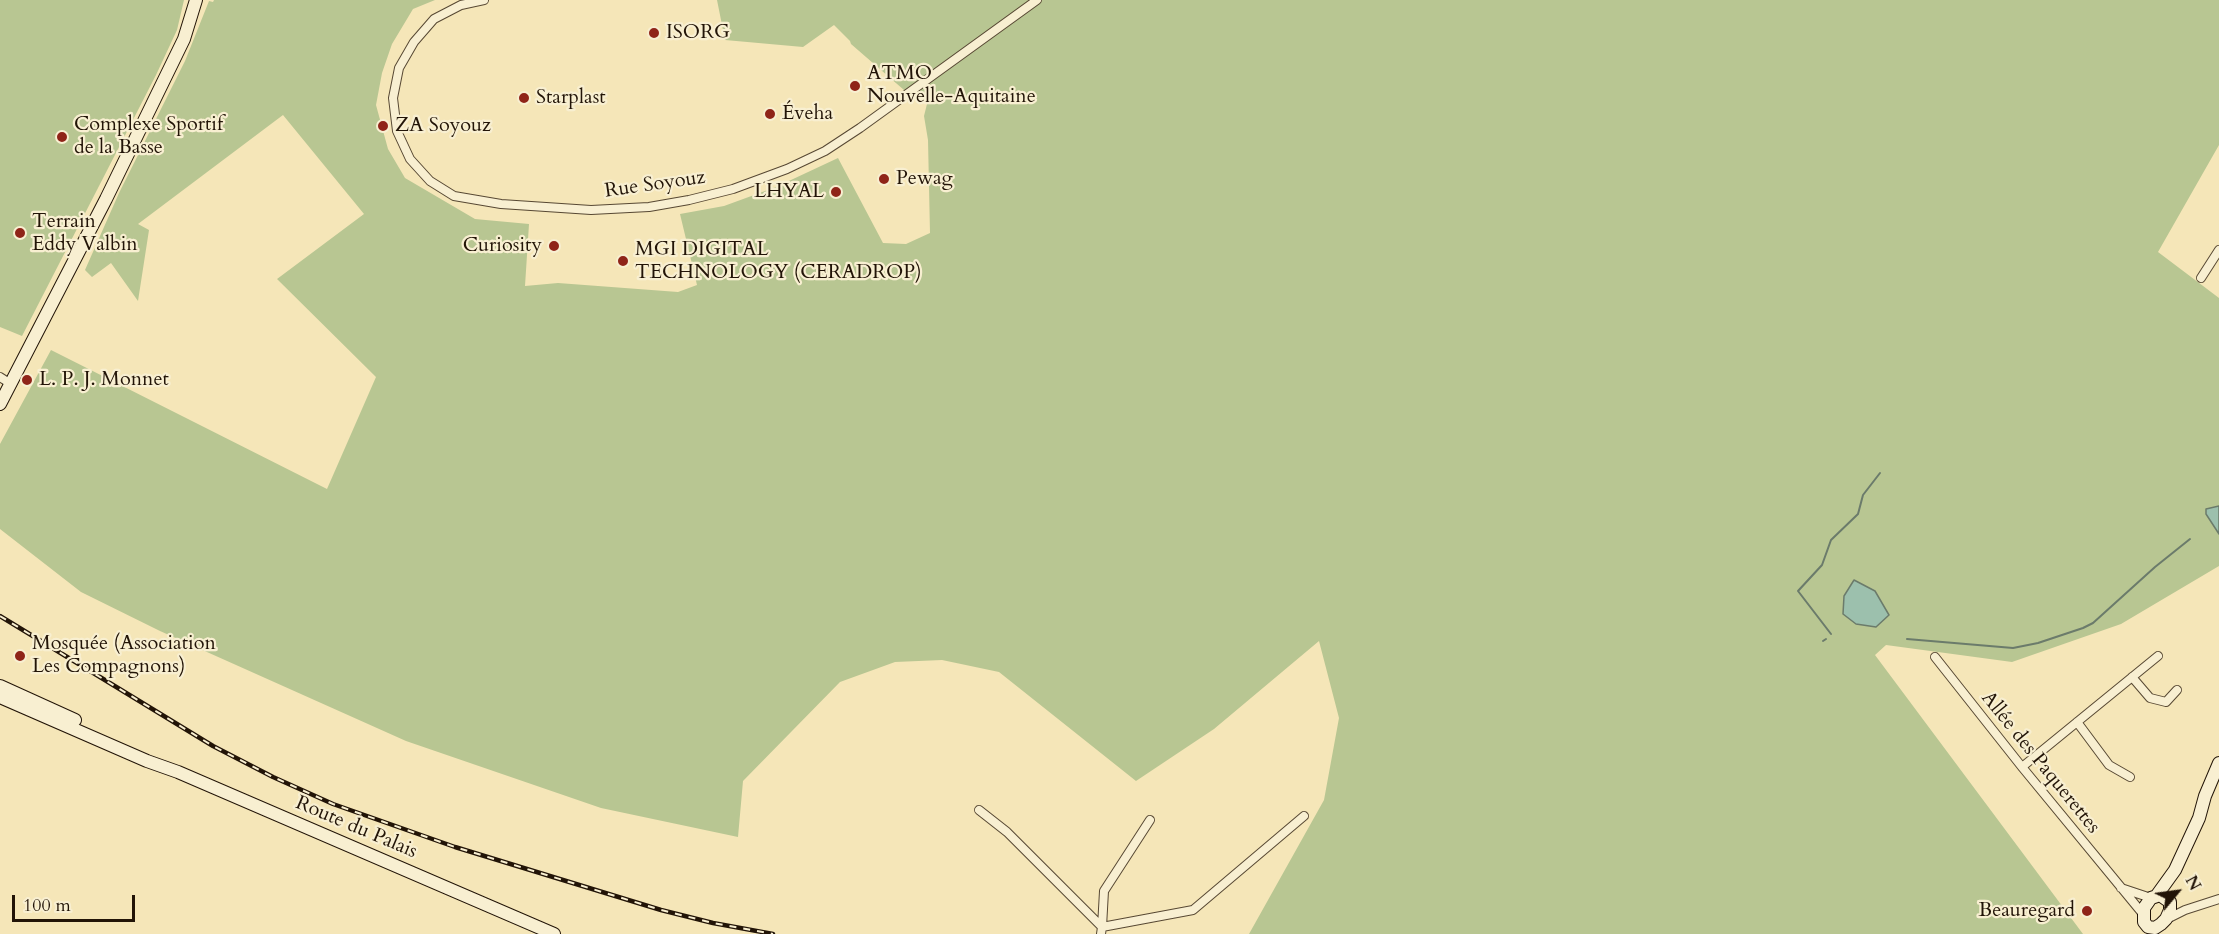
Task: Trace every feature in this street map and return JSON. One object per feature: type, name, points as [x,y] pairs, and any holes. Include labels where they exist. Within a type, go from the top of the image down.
[{"type":"main road","points":[[0,404],[5,380],[101,209],[178,50],[196,0]]},
{"type":"main road","name":"Route du Palais","points":[[0,686],[134,747],[168,764],[178,772]]},
{"type":"main road","name":"Route du Palais","points":[[0,698],[554,934]]},
{"type":"main road","points":[[2161,899],[2147,902],[2147,927],[2166,919],[2161,899],[2199,818],[2205,796],[2219,763]]},
{"type":"street","name":"Rue Soyouz","points":[[484,0],[461,5],[434,19],[414,42],[399,68],[393,98],[397,131],[410,159],[430,181],[454,196],[501,204],[591,210],[635,208],[689,200],[733,189],[787,170],[825,151],[860,128],[1037,0]]},
{"type":"street","points":[[2201,278],[2219,249]]},
{"type":"street","points":[[2022,768],[2158,656]]},
{"type":"street","name":"Allée des Paquerettes","points":[[1935,657],[2022,768],[2121,888],[2147,927]]},
{"type":"street","points":[[2132,677],[2150,698],[2166,702],[2177,690]]},
{"type":"street","points":[[2077,722],[2109,765],[2130,777]]},
{"type":"street","points":[[979,810],[1007,832],[1102,930]]},
{"type":"street","points":[[1102,930],[1193,910],[1304,816]]},
{"type":"street","points":[[1102,930],[1104,891],[1150,820]]},
{"type":"street","points":[[2121,888],[2161,899],[2185,910]]},
{"type":"street","points":[[2166,919],[2219,899]]},
{"type":"shaded area","name":"Complexe Sportif de la Basse","points":[[0,0],[184,0],[177,30],[156,75],[22,336],[0,327]]},
{"type":"shaded area","points":[[435,0],[413,9],[392,44],[382,73],[376,105],[388,149],[405,178],[475,219],[529,224],[525,286],[558,283],[678,292],[697,285],[680,214],[724,206],[776,187],[838,158],[883,243],[906,244],[930,233],[928,140],[924,116],[928,100],[904,90],[851,44],[834,25],[803,47],[725,40],[717,0],[2219,0],[2219,145],[2158,252],[2219,298],[2219,566],[2121,624],[2012,662],[1886,645],[1875,655],[2083,934],[1249,934],[1324,800],[1339,718],[1319,641],[1214,729],[1136,781],[999,672],[942,660],[895,662],[840,682],[743,781],[738,837],[601,808],[406,741],[160,631],[81,592],[0,529],[0,444],[51,350],[327,489],[376,377],[277,279],[364,214],[283,115],[138,224],[149,230],[138,301],[111,263],[92,277],[85,270],[119,193],[185,61],[209,1]]},
{"type":"shaded area","points":[[2219,506],[2219,534],[2206,514],[2206,509]]},
{"type":"shaded area","points":[[1854,580],[1875,591],[1889,615],[1876,627],[1856,624],[1843,614],[1844,596]]},
{"type":"waterway","points":[[1831,634],[1798,591],[1822,565],[1831,540],[1858,514],[1863,495],[1880,473]]},
{"type":"waterway","points":[[1907,639],[2013,648],[2038,643],[2083,628],[2093,623],[2190,539]]},
{"type":"railway","points":[[0,616],[213,746],[273,777],[333,804],[455,847],[661,910],[713,923],[773,934]]},
{"type":"place","name":"ISORG","points":[[654,33]]},
{"type":"place","name":"ATMO Nouvelle-Aquitaine","points":[[855,86]]},
{"type":"place","name":"Starplast","points":[[524,98]]},
{"type":"place","name":"Éveha","points":[[770,114]]},
{"type":"place","name":"ZA Soyouz","points":[[383,126]]},
{"type":"place","name":"Complexe Sportif de la Basse","points":[[62,137]]},
{"type":"place","name":"Pewag","points":[[884,179]]},
{"type":"place","name":"LHYAL","points":[[836,192]]},
{"type":"place","name":"Terrain Eddy Valbin","points":[[20,233]]},
{"type":"place","name":"Curiosity","points":[[554,246]]},
{"type":"place","name":"MGI DIGITAL TECHNOLOGY (CERADROP)","points":[[623,261]]},
{"type":"place","name":"L. P. J. Monnet","points":[[27,380]]},
{"type":"place","name":"Mosquée (Association Les Compagnons)","points":[[20,656]]},
{"type":"place","name":"Beauregard","points":[[2087,911]]}]
